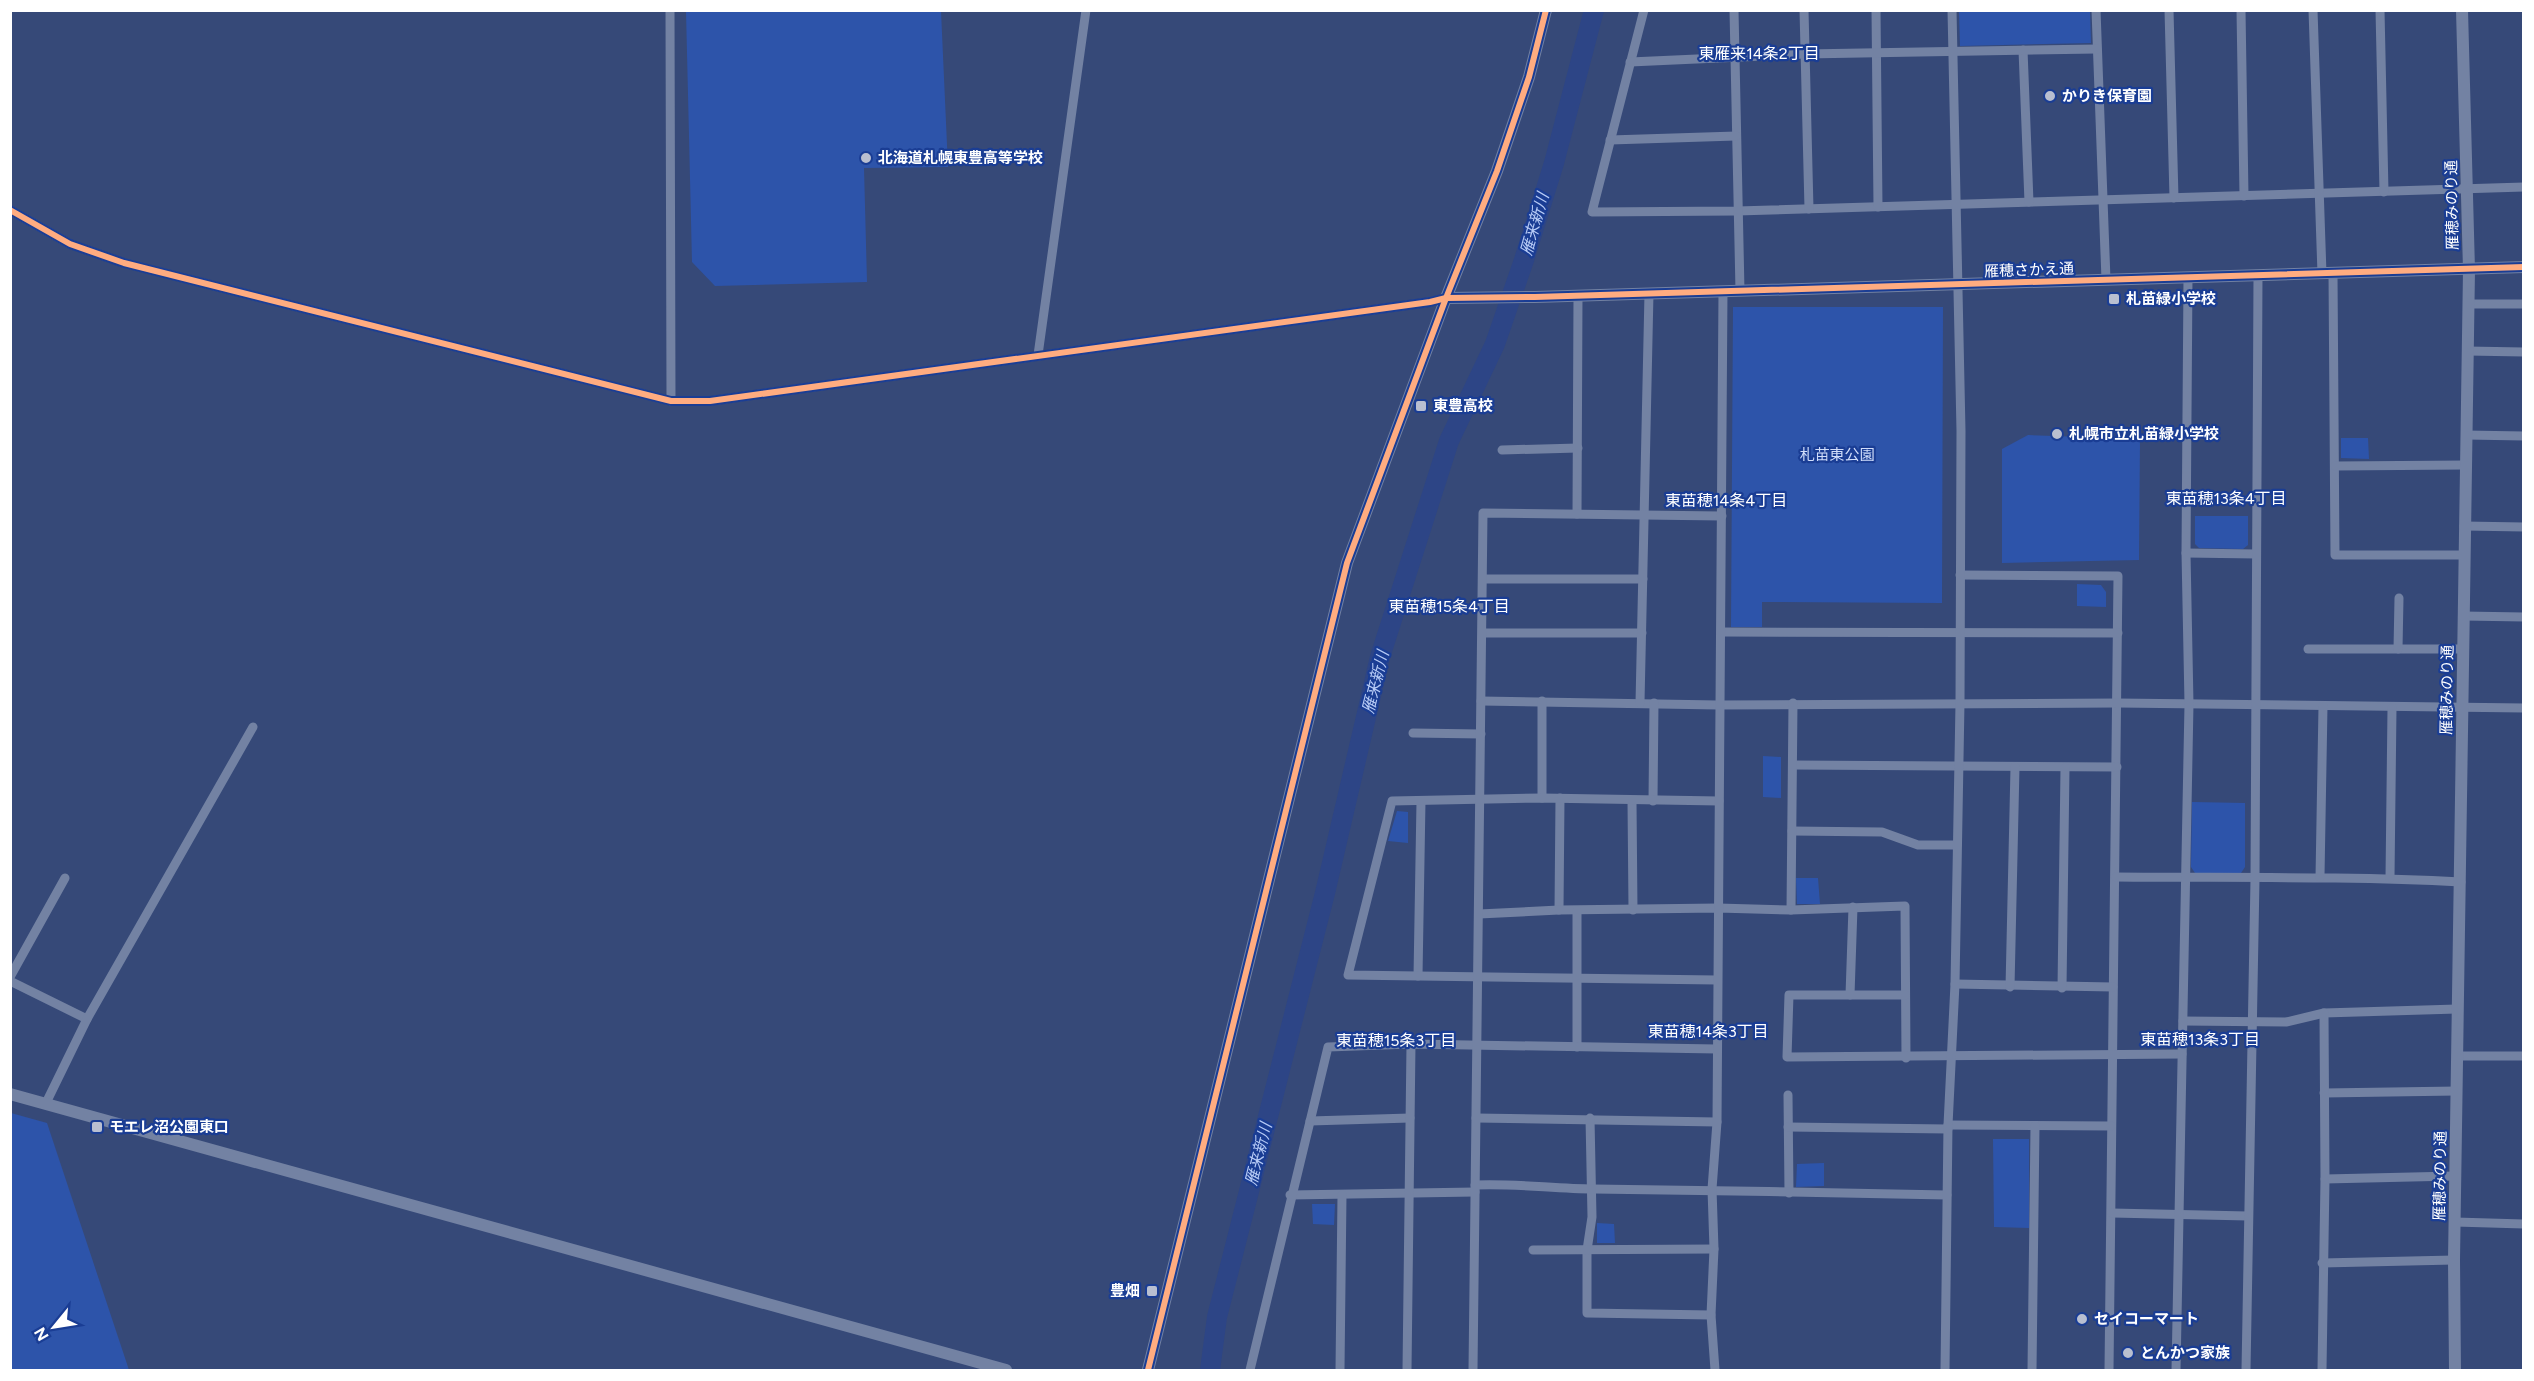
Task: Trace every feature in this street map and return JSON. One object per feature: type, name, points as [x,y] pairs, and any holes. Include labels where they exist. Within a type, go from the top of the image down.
[{"type":"street","points":[[670,10],[671,401]]},
{"type":"street","points":[[1038,355],[1086,10]]},
{"type":"street","points":[[1148,1371],[1347,563],[1446,298],[1497,171],[1529,77],[1546,10]]},
{"type":"street","points":[[1644,10],[1592,212],[1737,211],[2523,187]]},
{"type":"street","points":[[1734,10],[1740,291]]},
{"type":"street","points":[[1804,10],[1809,209]]},
{"type":"street","points":[[1876,10],[1878,207]]},
{"type":"street","points":[[1945,1371],[1948,1127],[1955,984],[1960,703],[1958,284],[1952,10]]},
{"type":"street","points":[[2096,10],[2106,280]]},
{"type":"street","points":[[2169,10],[2174,198]]},
{"type":"street","points":[[2241,10],[2244,196]]},
{"type":"street","points":[[2313,10],[2321,194],[2328,274],[2335,466],[2335,555],[2464,555]]},
{"type":"street","points":[[2380,10],[2384,192]]},
{"type":"street","name":"雁穂みのり通","points":[[2455,1371],[2457,1009],[2461,882],[2461,709],[2464,649],[2469,270],[2462,10]]},
{"type":"street","points":[[1630,62],[1805,54],[2097,49]]},
{"type":"street","points":[[2023,50],[2029,202]]},
{"type":"street","points":[[1610,140],[1736,136]]},
{"type":"street","points":[[10,210],[70,244],[124,263],[671,401],[710,401],[1446,298]]},
{"type":"street","name":"雁穂さかえ通","points":[[1446,298],[2523,267]]},
{"type":"street","points":[[2246,1371],[2255,879],[2254,705],[2258,275]]},
{"type":"street","points":[[2175,1371],[2189,704],[2186,553],[2188,277]]},
{"type":"street","points":[[1715,1371],[1711,1315],[1714,1249],[1712,1189],[1717,1122],[1718,705],[1721,632],[1723,291]]},
{"type":"street","points":[[1640,703],[1649,293]]},
{"type":"street","points":[[1577,514],[1578,296]]},
{"type":"street","points":[[2468,304],[2523,304]]},
{"type":"street","points":[[2467,351],[2523,352]]},
{"type":"street","points":[[2466,435],[2523,436]]},
{"type":"street","points":[[1502,450],[1578,448]]},
{"type":"street","points":[[2335,466],[2465,465]]},
{"type":"street","points":[[1473,1371],[1481,701],[1484,633],[1483,513],[1722,516]]},
{"type":"street","points":[[2464,526],[2523,526]]},
{"type":"street","points":[[2186,553],[2256,554]]},
{"type":"street","points":[[1960,576],[2118,576],[2109,1371]]},
{"type":"street","points":[[1484,579],[1642,579]]},
{"type":"street","points":[[2398,649],[2399,598]]},
{"type":"street","points":[[2463,616],[2523,617]]},
{"type":"street","points":[[1721,632],[2118,633]]},
{"type":"street","points":[[1484,633],[1642,633]]},
{"type":"street","points":[[2308,649],[2464,649]]},
{"type":"street","points":[[1481,701],[1718,705],[2118,703],[2523,708]]},
{"type":"street","points":[[1542,701],[1542,798]]},
{"type":"street","points":[[1653,801],[1654,703]]},
{"type":"street","points":[[1791,910],[1793,703]]},
{"type":"street","points":[[2320,877],[2322,706]]},
{"type":"street","points":[[2390,878],[2392,708]]},
{"type":"street","points":[[46,1103],[87,1019],[253,727]]},
{"type":"street","points":[[1413,733],[1481,734]]},
{"type":"street","points":[[1793,765],[2117,767]]},
{"type":"street","points":[[2010,987],[2015,767]]},
{"type":"street","points":[[2062,988],[2065,768]]},
{"type":"street","points":[[1717,980],[1348,975],[1392,801],[1560,798],[1719,801]]},
{"type":"street","points":[[1558,910],[1560,798]]},
{"type":"street","points":[[1418,976],[1421,801]]},
{"type":"street","points":[[1632,801],[1633,910]]},
{"type":"street","points":[[1792,831],[1882,832],[1918,845],[1957,845]]},
{"type":"street","points":[[2116,878],[2320,877],[2461,882]]},
{"type":"street","points":[[65,878],[10,979],[87,1019]]},
{"type":"street","points":[[1479,914],[1558,910],[1718,908],[1791,910],[1905,906],[1906,1058]]},
{"type":"street","points":[[1850,995],[1853,907]]},
{"type":"street","points":[[1577,911],[1577,1047]]},
{"type":"street","points":[[1955,984],[2062,988],[2113,987]]},
{"type":"street","points":[[1905,994],[1789,995],[1787,1057],[1906,1058],[1950,1055],[2182,1054]]},
{"type":"street","points":[[2182,1021],[2286,1022],[2324,1013],[2457,1009]]},
{"type":"street","points":[[2322,1371],[2325,1179],[2324,1013]]},
{"type":"street","points":[[1250,1371],[1290,1195],[1328,1047],[1411,1044],[1717,1049]]},
{"type":"street","points":[[1407,1371],[1411,1044]]},
{"type":"street","points":[[2457,1056],[2523,1056]]},
{"type":"street","points":[[2324,1093],[2457,1091]]},
{"type":"street","points":[[10,1094],[1006,1371]]},
{"type":"street","points":[[1788,1095],[1789,1193]]},
{"type":"street","points":[[1310,1121],[1410,1118]]},
{"type":"street","points":[[1476,1118],[1717,1122]]},
{"type":"street","points":[[1590,1119],[1592,1216],[1587,1250],[1587,1313],[1711,1315]]},
{"type":"street","points":[[2032,1371],[2035,1126]]},
{"type":"street","points":[[1788,1127],[2111,1126]]},
{"type":"street","points":[[2325,1179],[2456,1176]]},
{"type":"street","points":[[1290,1195],[1410,1195],[1475,1188],[1712,1189],[1789,1193],[1947,1195]]},
{"type":"street","points":[[1340,1371],[1342,1195]]},
{"type":"street","points":[[2112,1213],[2248,1216]]},
{"type":"street","points":[[2455,1222],[2523,1224]]},
{"type":"street","points":[[1533,1250],[1714,1249]]},
{"type":"street","points":[[2322,1263],[2454,1260]]},
{"type":"green space","points":[[686,11],[941,11],[948,167],[864,168],[867,282],[715,286],[692,262]]},
{"type":"green space","points":[[1959,11],[2090,11],[2091,43],[1960,46]]},
{"type":"green space","name":"札苗東公園","points":[[1733,307],[1943,307],[1942,603],[1762,602],[1762,627],[1731,627]]},
{"type":"green space","points":[[2028,435],[2140,439],[2139,560],[2002,563],[2002,449]]},
{"type":"green space","points":[[2341,438],[2368,438],[2369,459],[2341,458]]},
{"type":"green space","points":[[2195,516],[2248,516],[2248,545],[2243,549],[2199,548],[2195,544]]},
{"type":"green space","points":[[2077,584],[2101,585],[2106,592],[2106,607],[2077,606]]},
{"type":"green space","points":[[1763,756],[1781,757],[1781,798],[1763,797]]},
{"type":"green space","points":[[2192,802],[2245,803],[2245,867],[2241,873],[2195,873],[2191,867]]},
{"type":"green space","points":[[1397,811],[1408,812],[1408,843],[1388,841]]},
{"type":"green space","points":[[1796,878],[1818,878],[1820,904],[1797,904]]},
{"type":"green space","points":[[11,1113],[47,1123],[129,1370],[11,1370]]},
{"type":"green space","points":[[1993,1139],[2029,1139],[2029,1228],[1994,1227]]},
{"type":"green space","points":[[1824,1163],[1824,1186],[1796,1187],[1797,1164]]},
{"type":"green space","points":[[1312,1204],[1335,1204],[1334,1225],[1313,1224]]},
{"type":"green space","points":[[1597,1223],[1614,1224],[1615,1243],[1597,1243]]},
{"type":"waterway","name":"雁来新川","points":[[1210,1370],[1217,1317],[1325,893],[1380,657],[1449,441],[1495,344],[1524,260],[1554,163],[1594,10]]},
{"type":"cycle path","points":[[1148,1370],[1347,563],[1446,298],[1497,171],[1529,77],[1546,10]]},
{"type":"cycle path","points":[[10,210],[70,244],[124,263],[671,401],[710,401],[1446,298],[2524,267]]},
{"type":"place","name":"かりき保育園","points":[[2050,96]]},
{"type":"place","name":"北海道札幌東豊高等学校","points":[[866,158]]},
{"type":"place","name":"札苗緑小学校","points":[[2114,299]]},
{"type":"place","name":"東豊高校","points":[[1421,406]]},
{"type":"place","name":"札幌市立札苗緑小学校","points":[[2057,434]]},
{"type":"place","name":"モエレ沼公園東口","points":[[97,1127]]},
{"type":"place","name":"豊畑","points":[[1152,1291]]},
{"type":"place","name":"セイコーマート","points":[[2082,1319]]},
{"type":"place","name":"とんかつ家族","points":[[2128,1353]]},
{"type":"district","name":"東雁来14条2丁目","points":[[1759,53]]},
{"type":"district","name":"東苗穂13条4丁目","points":[[2226,498]]},
{"type":"district","name":"東苗穂14条4丁目","points":[[1726,500]]},
{"type":"district","name":"東苗穂15条4丁目","points":[[1449,606]]},
{"type":"district","name":"東苗穂14条3丁目","points":[[1708,1031]]},
{"type":"district","name":"東苗穂13条3丁目","points":[[2200,1039]]},
{"type":"district","name":"東苗穂15条3丁目","points":[[1396,1040]]}]
